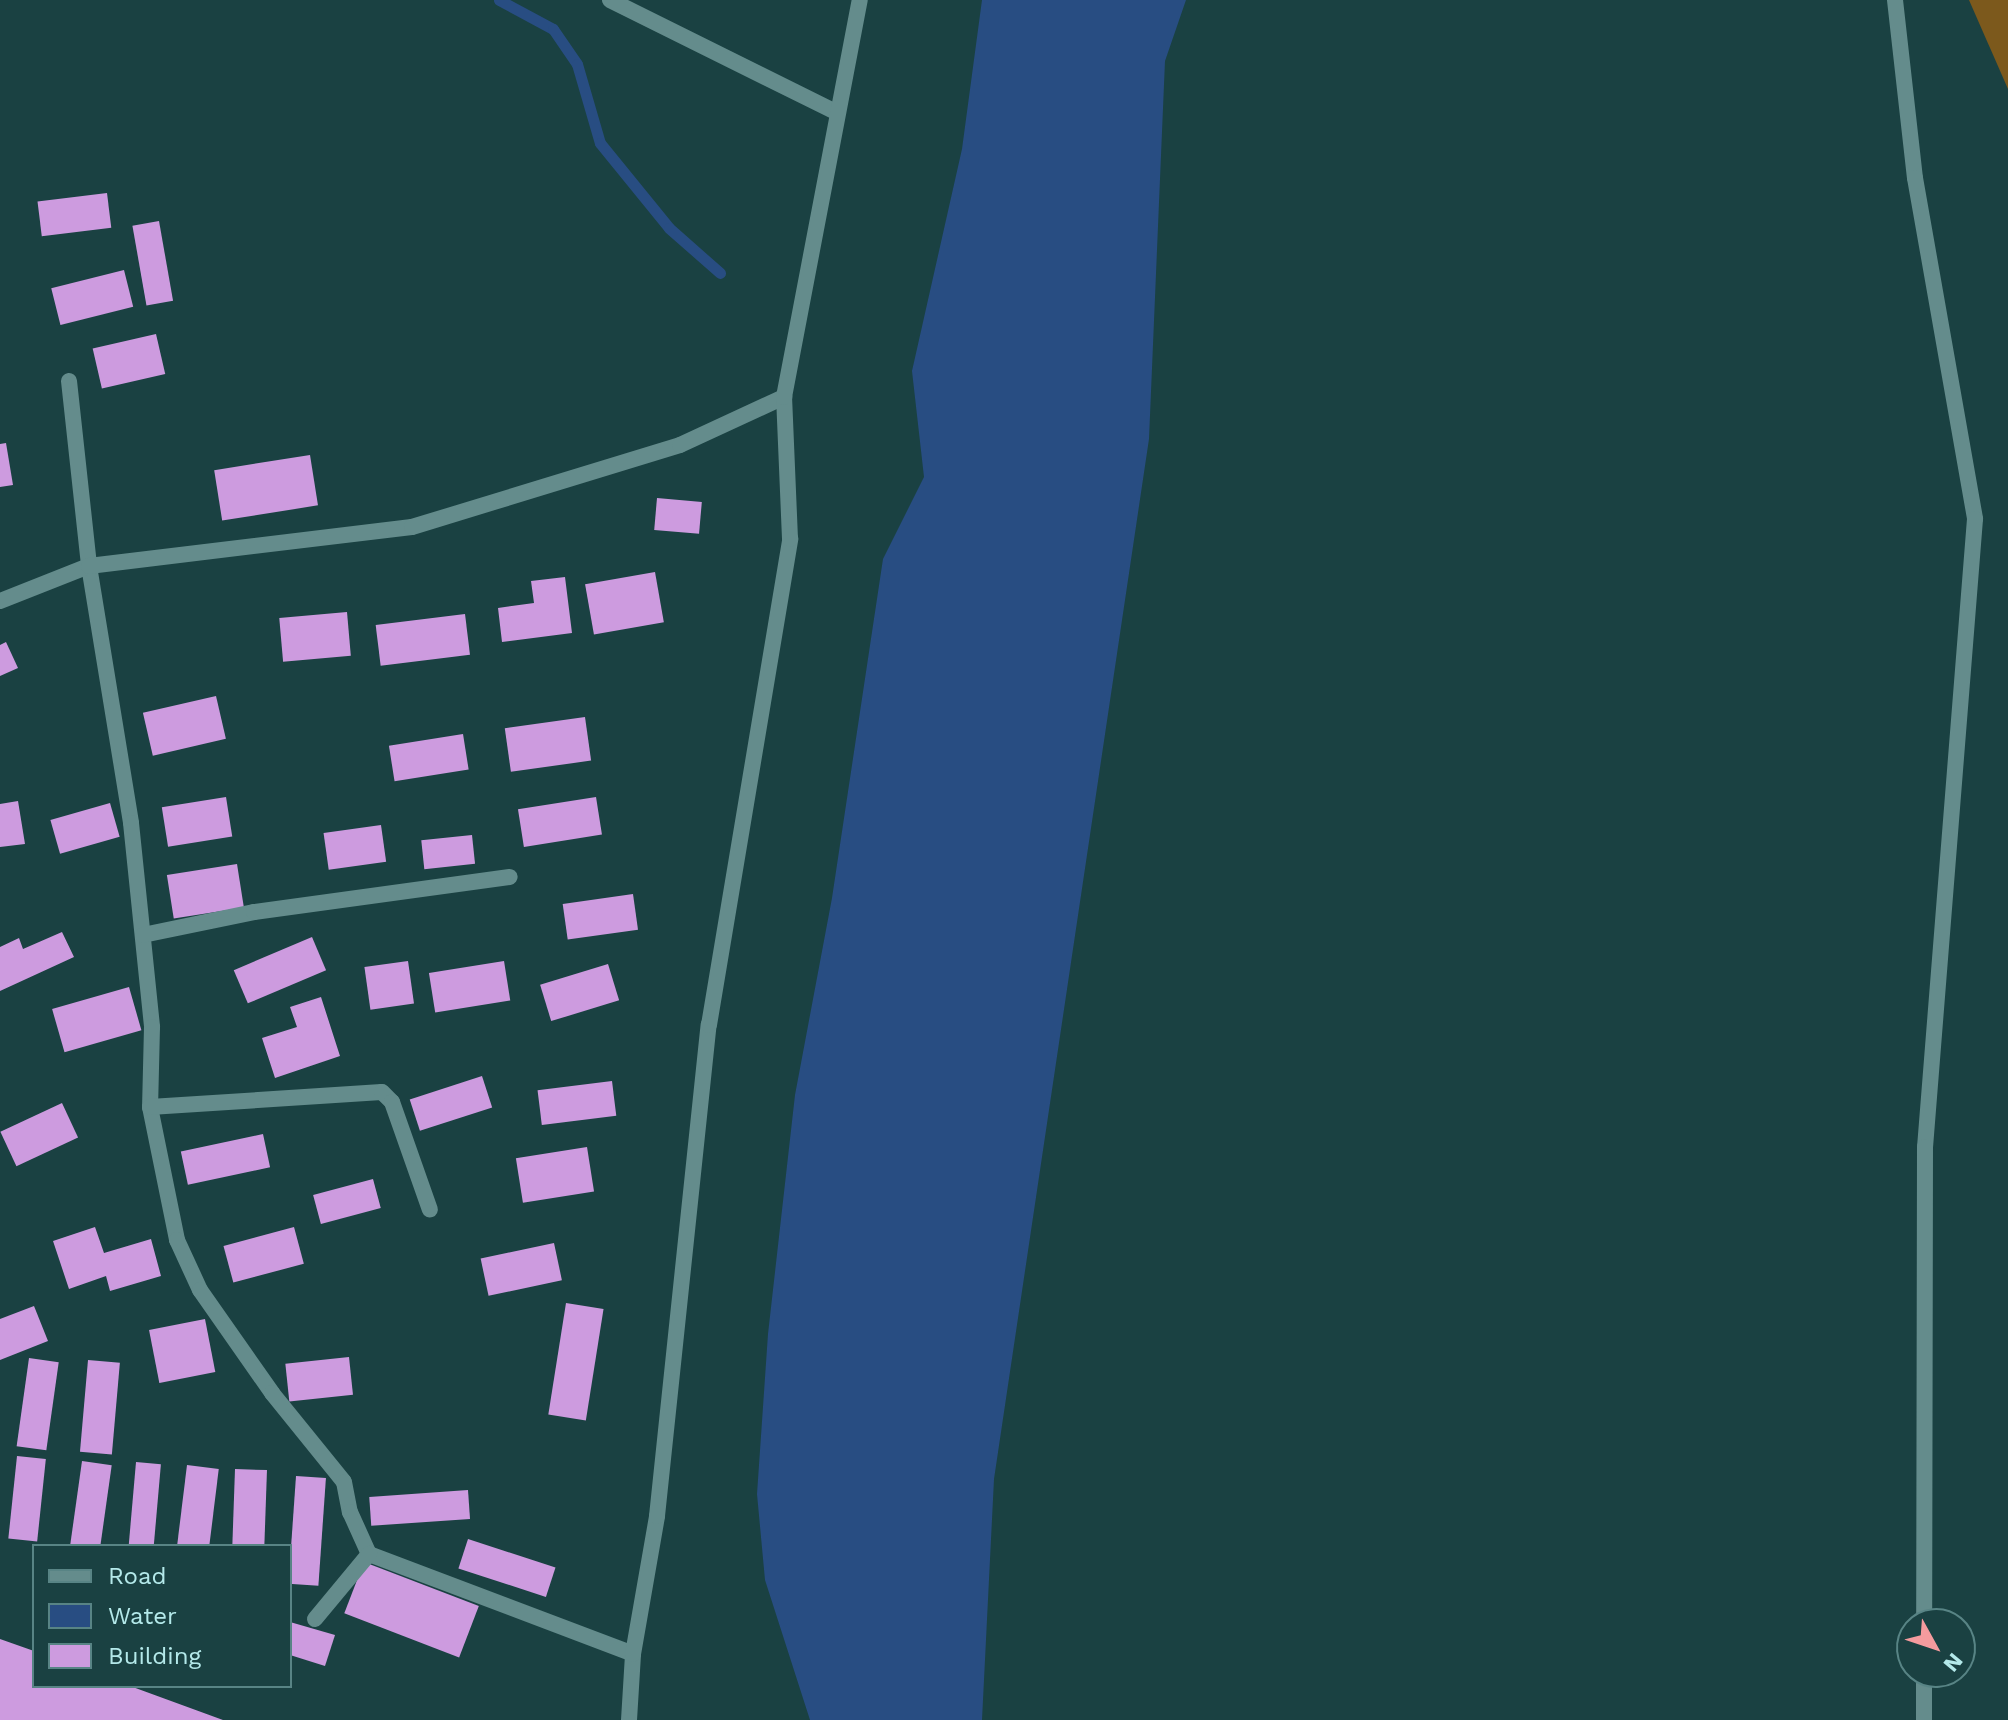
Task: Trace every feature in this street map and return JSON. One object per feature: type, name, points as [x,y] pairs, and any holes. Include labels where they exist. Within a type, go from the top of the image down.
[{"type":"street","points":[[610,0],[838,113]]},
{"type":"street","points":[[629,1720],[633,1654],[657,1516],[709,1025],[790,539],[784,397],[860,0]]},
{"type":"street","points":[[1895,0],[1915,178],[1975,519],[1925,1147],[1924,1608]]},
{"type":"street","points":[[69,381],[89,566],[131,823],[152,1027],[150,1107],[177,1240],[200,1290],[272,1393],[344,1482],[350,1512],[369,1554],[633,1654]]},
{"type":"street","points":[[0,601],[89,566],[412,527],[680,445],[784,397]]},
{"type":"street","points":[[143,935],[254,912],[510,877]]},
{"type":"street","points":[[150,1107],[382,1092],[392,1102],[430,1210]]},
{"type":"street","points":[[315,1619],[369,1554]]},
{"type":"street","points":[[1924,1688],[1924,1720]]},
{"type":"shaded area","points":[[1969,0],[2008,0],[2008,89]]},
{"type":"water","points":[[982,0],[1186,0],[1165,61],[1149,439],[994,1479],[982,1720],[810,1720],[765,1580],[757,1494],[768,1334],[795,1095],[832,898],[883,559],[924,477],[912,371],[962,149]]},
{"type":"building","points":[[107,193],[111,228],[42,236],[38,202]]},
{"type":"building","points":[[159,221],[173,301],[146,305],[132,226]]},
{"type":"building","points":[[124,270],[133,307],[60,325],[51,288]]},
{"type":"building","points":[[156,334],[165,374],[102,389],[93,349]]},
{"type":"building","points":[[6,443],[13,485],[0,487],[0,444]]},
{"type":"building","points":[[310,455],[318,505],[222,521],[214,470]]},
{"type":"building","points":[[657,498],[702,502],[699,534],[654,530]]},
{"type":"building","points":[[655,572],[664,622],[594,635],[585,584]]},
{"type":"building","points":[[565,577],[572,633],[502,642],[498,608],[534,603],[531,581]]},
{"type":"building","points":[[347,612],[351,656],[283,662],[279,618]]},
{"type":"building","points":[[465,614],[470,655],[381,666],[376,625]]},
{"type":"building","points":[[6,642],[18,668],[0,676],[0,645]]},
{"type":"building","points":[[216,696],[226,739],[153,756],[143,713]]},
{"type":"building","points":[[585,717],[591,761],[511,772],[505,728]]},
{"type":"building","points":[[463,734],[469,770],[395,781],[389,746]]},
{"type":"building","points":[[226,797],[232,837],[168,847],[162,807]]},
{"type":"building","points":[[596,797],[602,835],[524,847],[518,809]]},
{"type":"building","points":[[18,801],[25,844],[0,847],[0,804]]},
{"type":"building","points":[[110,803],[120,837],[60,854],[50,820]]},
{"type":"building","points":[[381,825],[386,862],[329,870],[324,833]]},
{"type":"building","points":[[472,835],[475,864],[424,869],[421,840]]},
{"type":"building","points":[[237,864],[244,907],[174,919],[167,875]]},
{"type":"building","points":[[633,894],[638,930],[568,940],[563,904]]},
{"type":"building","points":[[62,932],[74,957],[0,991],[0,947],[19,938],[23,949]]},
{"type":"building","points":[[312,937],[326,970],[248,1003],[234,970]]},
{"type":"building","points":[[408,961],[414,1004],[370,1010],[364,967]]},
{"type":"building","points":[[504,961],[510,1001],[435,1012],[429,973]]},
{"type":"building","points":[[608,964],[619,1000],[551,1021],[540,985]]},
{"type":"building","points":[[129,987],[141,1030],[65,1052],[52,1009]]},
{"type":"building","points":[[321,997],[340,1056],[275,1078],[262,1038],[297,1027],[290,1007]]},
{"type":"building","points":[[482,1076],[492,1107],[420,1131],[410,1099]]},
{"type":"building","points":[[612,1081],[616,1116],[542,1125],[538,1090]]},
{"type":"building","points":[[62,1103],[78,1137],[16,1166],[0,1132]]},
{"type":"building","points":[[263,1134],[270,1167],[188,1185],[181,1151]]},
{"type":"building","points":[[587,1147],[594,1191],[523,1203],[516,1158]]},
{"type":"building","points":[[373,1179],[381,1208],[321,1224],[313,1195]]},
{"type":"building","points":[[95,1227],[104,1253],[151,1239],[161,1276],[110,1291],[106,1276],[69,1289],[53,1241]]},
{"type":"building","points":[[294,1227],[304,1264],[233,1283],[223,1246]]},
{"type":"building","points":[[554,1243],[562,1280],[489,1296],[481,1259]]},
{"type":"building","points":[[566,1303],[604,1309],[586,1421],[548,1415]]},
{"type":"building","points":[[34,1306],[48,1341],[0,1360],[0,1319]]},
{"type":"building","points":[[205,1319],[215,1372],[159,1383],[149,1330]]},
{"type":"building","points":[[349,1357],[353,1395],[289,1401],[285,1364]]},
{"type":"building","points":[[29,1358],[59,1362],[46,1450],[17,1446]]},
{"type":"building","points":[[88,1360],[120,1363],[112,1454],[80,1452]]},
{"type":"building","points":[[17,1456],[46,1459],[37,1542],[8,1539]]},
{"type":"building","points":[[82,1461],[112,1465],[101,1544],[70,1544]]},
{"type":"building","points":[[136,1462],[161,1464],[154,1544],[129,1544]]},
{"type":"building","points":[[187,1465],[219,1469],[210,1544],[177,1544]]},
{"type":"building","points":[[235,1469],[267,1470],[264,1544],[232,1544]]},
{"type":"building","points":[[296,1476],[326,1478],[318,1586],[292,1584]]},
{"type":"building","points":[[468,1490],[470,1519],[371,1526],[369,1497]]},
{"type":"building","points":[[468,1539],[555,1567],[546,1597],[458,1568]]},
{"type":"building","points":[[364,1562],[479,1606],[459,1657],[344,1613]]},
{"type":"building","points":[[292,1623],[335,1635],[325,1666],[292,1656]]},
{"type":"building","points":[[0,1639],[32,1650],[32,1688],[135,1688],[223,1720],[0,1720]]},
{"type":"waterway","points":[[499,0],[553,29],[577,64],[600,143],[669,228],[720,273]]}]
